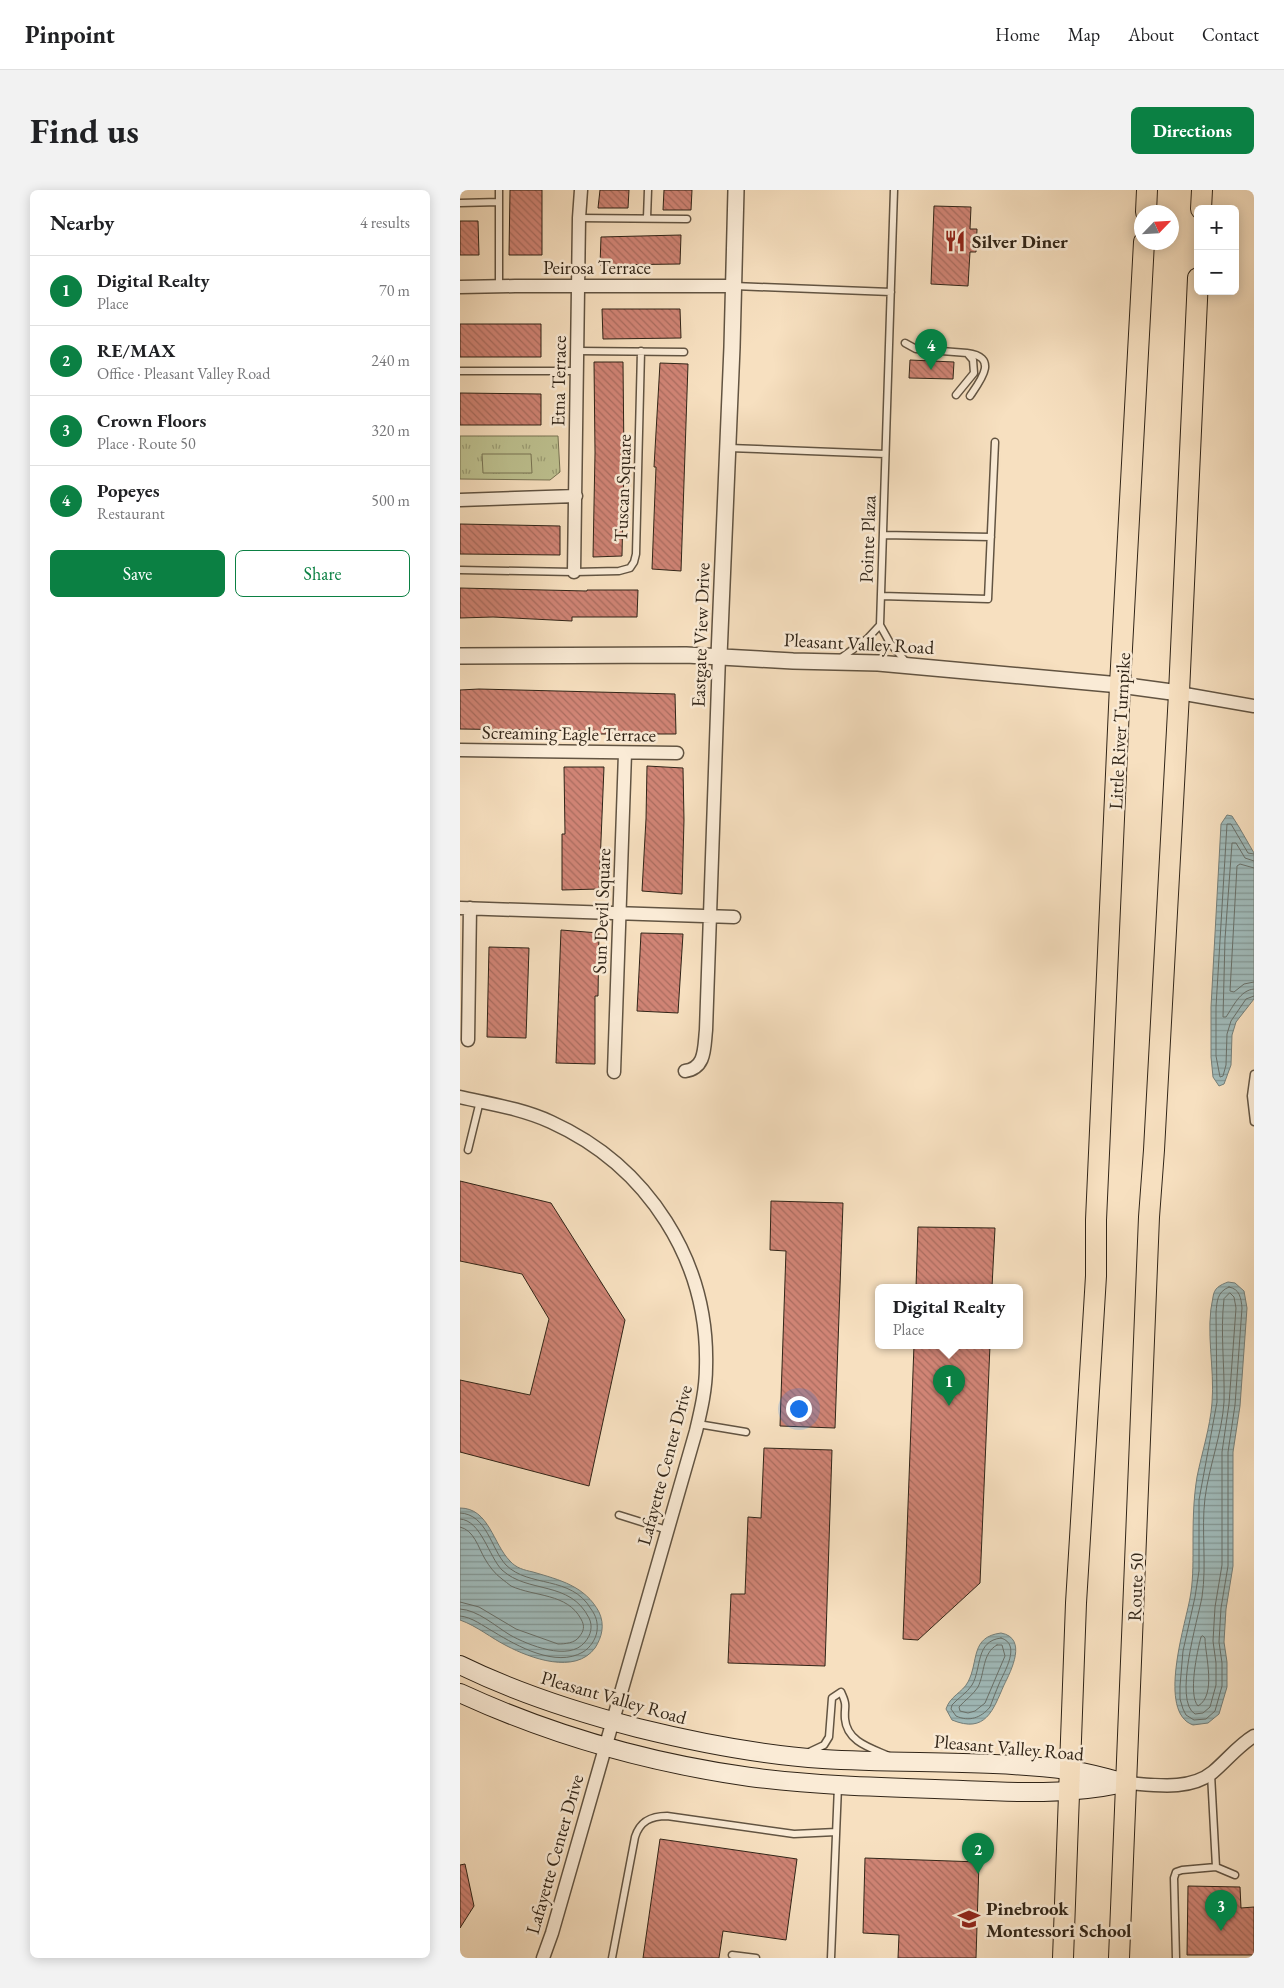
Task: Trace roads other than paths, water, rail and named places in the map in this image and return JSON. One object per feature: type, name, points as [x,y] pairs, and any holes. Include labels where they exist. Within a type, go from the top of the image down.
[{"type":"highway","points":[[1146,205],[1147,190]]},
{"type":"highway","points":[[1201,205],[1202,190]]},
{"type":"highway","name":"Little River Turnpike","points":[[1069,1770],[1077,1593],[1096,1276],[1096,1220],[1120,685],[1144,250]]},
{"type":"highway","points":[[1179,693],[1197,295]]},
{"type":"highway","name":"Route 50","points":[[1119,1958],[1149,1217],[1155,1140],[1179,693]]},
{"type":"highway","points":[[1062,1958],[1069,1770]]},
{"type":"main road","name":"Pleasant Valley Road","points":[[460,1665],[523,1693],[612,1721],[742,1751],[799,1757],[950,1762],[1069,1770],[1127,1783]]},
{"type":"main road","name":"Pleasant Valley Road","points":[[460,1693],[492,1708],[539,1726],[605,1747],[705,1770],[759,1778],[838,1785],[1032,1793],[1090,1790],[1127,1783]]},
{"type":"street","name":"Etna Terrace","points":[[574,572],[576,371],[581,190]]},
{"type":"street","name":"Eastgate View Drive","points":[[685,1071],[694,1070],[700,1065],[704,1049],[708,1008],[736,190]]},
{"type":"street","name":"Peirosa Terrace","points":[[460,287],[733,286]]},
{"type":"street","points":[[460,500],[576,496]]},
{"type":"street","name":"Pleasant Valley Road","points":[[460,656],[607,654],[719,656],[909,665],[1120,685],[1254,706]]},
{"type":"street","name":"Screaming Eagle Terrace","points":[[460,750],[677,754]]},
{"type":"street","name":"Sun Devil Square","points":[[614,1072],[625,753]]},
{"type":"street","points":[[468,1040],[465,908],[734,917]]},
{"type":"street","name":"Lafayette Center Drive","points":[[460,1097],[511,1108],[550,1121],[574,1133],[617,1163],[645,1190],[660,1211],[686,1256],[695,1281],[704,1318],[706,1369],[704,1394],[697,1424],[552,1934],[542,1958]]},
{"type":"street","points":[[1127,1783],[1177,1785],[1193,1782],[1211,1774],[1254,1736]]},
{"type":"lane","points":[[498,190],[499,286]]},
{"type":"lane","points":[[647,218],[648,190]]},
{"type":"lane","name":"Pointe Plaza","points":[[880,625],[894,190]]},
{"type":"lane","points":[[460,203],[498,202]]},
{"type":"lane","points":[[579,218],[687,218]]},
{"type":"lane","points":[[733,286],[891,292]]},
{"type":"lane","points":[[905,343],[916,349],[976,354],[982,358],[985,365],[984,374],[970,396]]},
{"type":"lane","points":[[577,351],[684,352]]},
{"type":"lane","name":"Tuscan Square","points":[[460,570],[574,572],[625,570],[630,568],[634,562],[641,351]]},
{"type":"lane","points":[[956,395],[974,373],[973,360],[966,353]]},
{"type":"lane","points":[[460,371],[576,371]]},
{"type":"lane","points":[[881,596],[988,599],[995,442]]},
{"type":"lane","points":[[728,448],[885,454]]},
{"type":"lane","points":[[883,535],[991,537]]},
{"type":"lane","points":[[837,661],[867,640],[880,625],[890,643],[909,665]]},
{"type":"lane","points":[[1254,1074],[1251,1096],[1254,1122]]},
{"type":"lane","points":[[468,1150],[480,1101]]},
{"type":"lane","points":[[697,1424],[746,1432]]},
{"type":"lane","points":[[619,1515],[667,1530]]},
{"type":"lane","points":[[799,1757],[824,1744],[828,1737],[832,1698],[841,1692],[847,1705],[845,1718],[848,1728],[858,1742],[901,1761]]},
{"type":"lane","points":[[1211,1774],[1216,1867]]},
{"type":"lane","points":[[831,1958],[838,1785]]},
{"type":"lane","points":[[612,1958],[635,1837],[640,1827],[648,1819],[667,1816],[794,1834],[836,1832]]},
{"type":"lane","points":[[1176,1958],[1174,1878],[1176,1872],[1216,1867],[1234,1875]]},
{"type":"lane","points":[[732,1955],[756,1958]]},
{"type":"water","points":[[1227,815],[1232,816],[1254,853],[1254,999],[1236,1022],[1232,1035],[1231,1065],[1224,1084],[1219,1086],[1213,1077],[1211,1007],[1221,824]]},
{"type":"water","points":[[1228,1282],[1235,1283],[1244,1291],[1247,1308],[1240,1406],[1233,1452],[1233,1566],[1226,1609],[1224,1642],[1227,1662],[1227,1687],[1219,1714],[1208,1723],[1193,1725],[1182,1717],[1177,1704],[1175,1686],[1176,1667],[1192,1586],[1196,1486],[1210,1422],[1212,1403],[1211,1310],[1216,1289]]},
{"type":"water","points":[[460,1508],[478,1514],[484,1520],[504,1554],[515,1565],[571,1585],[587,1596],[599,1612],[602,1622],[602,1631],[595,1648],[586,1656],[576,1661],[552,1662],[507,1646],[460,1620]]},
{"type":"water","points":[[1001,1633],[1009,1636],[1014,1641],[1016,1648],[1010,1672],[992,1711],[980,1722],[973,1724],[964,1724],[952,1720],[946,1709],[950,1701],[968,1682],[980,1645],[984,1639],[991,1635]]},
{"type":"place","name":"Silver Diner","points":[[955,241]]},
{"type":"place","name":"Popeyes","points":[[931,370]]},
{"type":"place","name":"Digital Realty","points":[[949,1406]]},
{"type":"place","name":"RE/MAX","points":[[978,1874]]},
{"type":"place","name":"Pinebrook Montessori School","points":[[969,1919]]},
{"type":"place","name":"Crown Floors","points":[[1221,1931]]}]
